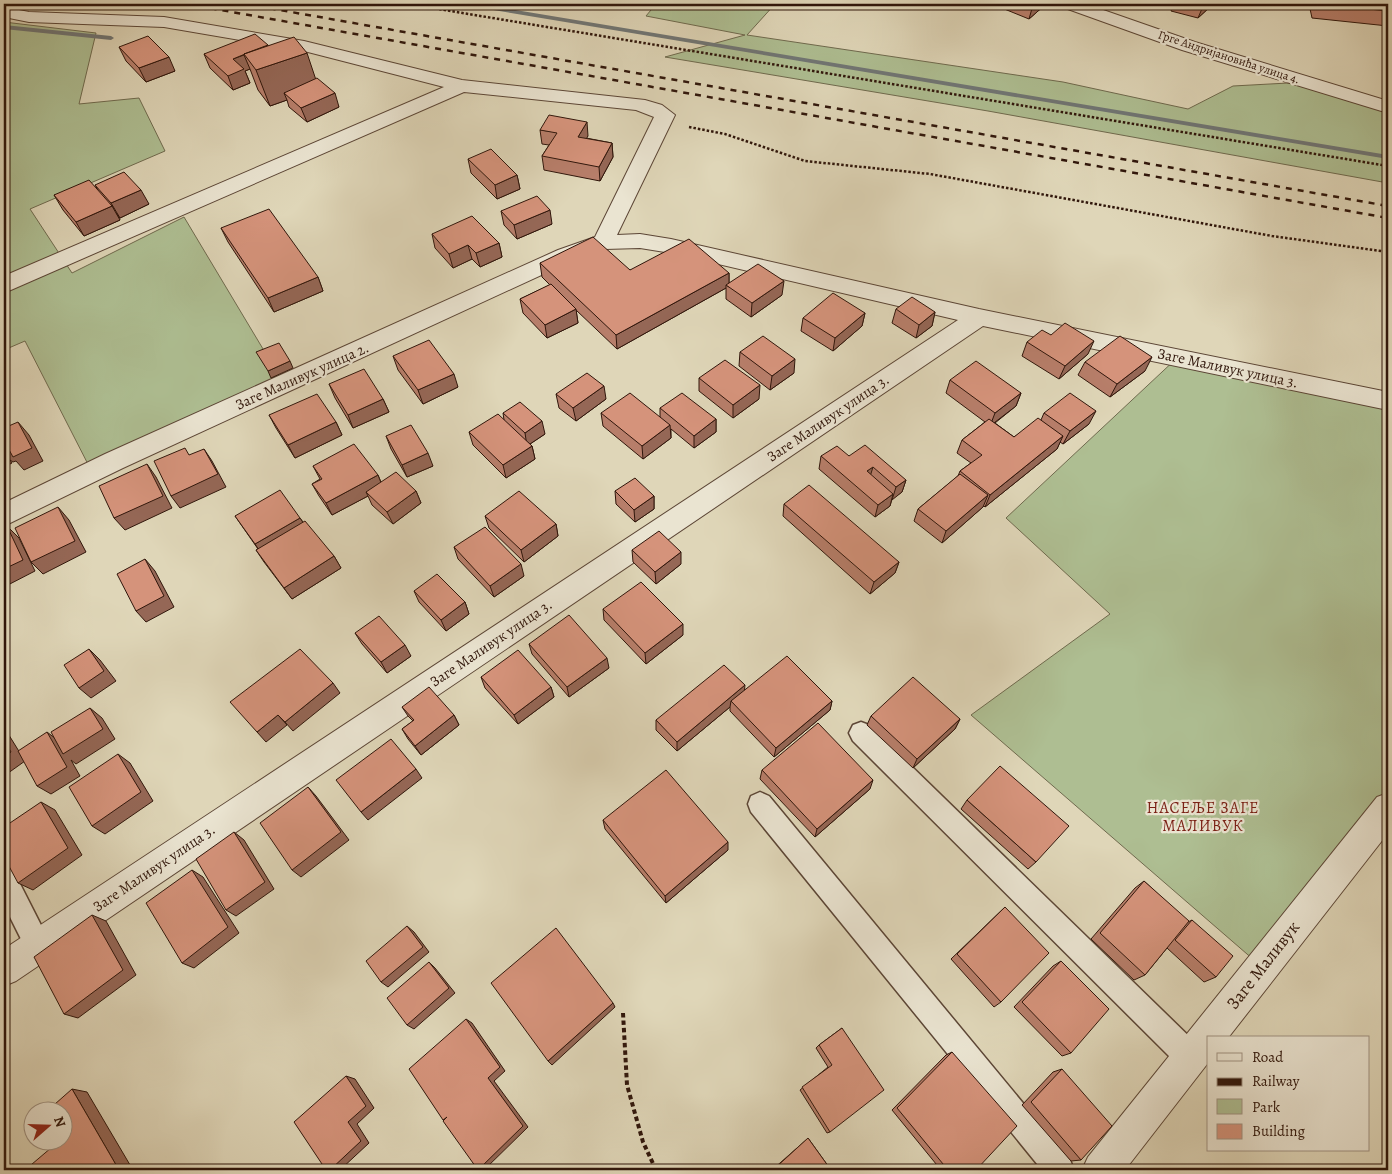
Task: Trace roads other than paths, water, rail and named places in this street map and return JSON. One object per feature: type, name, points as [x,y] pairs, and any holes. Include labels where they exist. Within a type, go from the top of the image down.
[{"type":"street","name":"Грге Андријановића улица 4.","points":[[1077,5],[1203,49],[1388,108]]},
{"type":"street","points":[[4,12],[30,17],[164,22],[304,46],[462,86],[638,104],[655,109],[665,115],[603,242]]},
{"type":"street","points":[[4,285],[169,215],[346,135],[462,86]]},
{"type":"street","name":"Заге Маливук улица 3.","points":[[603,242],[640,242],[671,246],[979,317],[1388,402]]},
{"type":"street","name":"Заге Маливук улица 2.","points":[[4,515],[114,461],[566,255],[603,242]]},
{"type":"street","name":"Заге Маливук улица 3.","points":[[4,969],[979,317]]},
{"type":"street","name":"Заге Маливук","points":[[1101,1170],[1388,808]]},
{"type":"lane","points":[[861,734],[1190,1057]]},
{"type":"lane","points":[[760,804],[1060,1170]]},
{"type":"lane","points":[[4,879],[38,946]]},
{"type":"waterway","points":[[469,4],[1388,157]]},
{"type":"waterway","points":[[4,27],[111,38]]},
{"type":"railway","points":[[187,4],[1388,218]]},
{"type":"railway","points":[[246,4],[1388,206]]},
{"type":"district","name":"НАСЕЉЕ ЗАГЕ МАЛИВУК","points":[[1203,816]]}]
